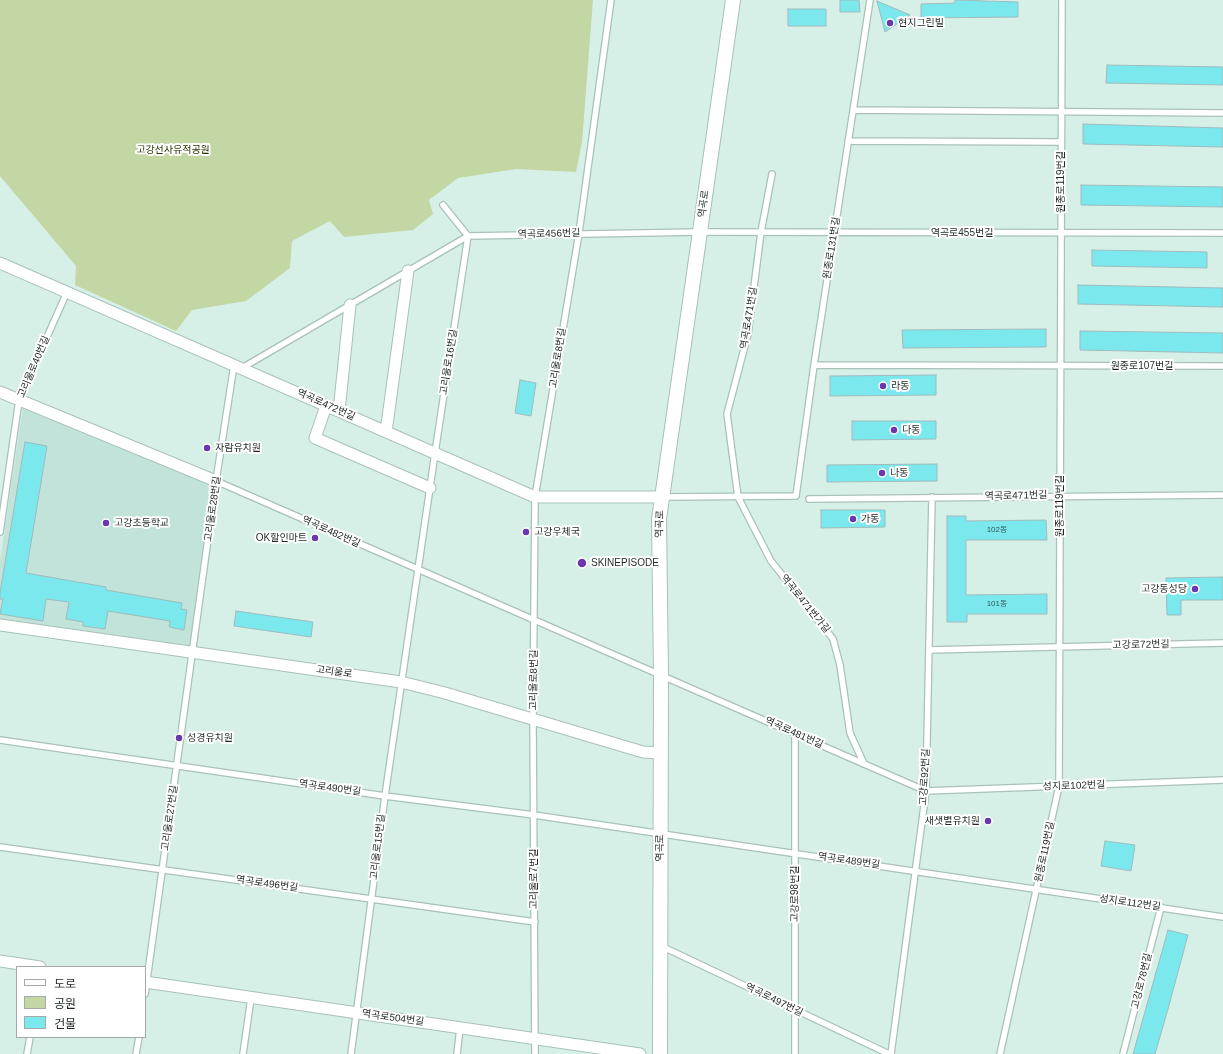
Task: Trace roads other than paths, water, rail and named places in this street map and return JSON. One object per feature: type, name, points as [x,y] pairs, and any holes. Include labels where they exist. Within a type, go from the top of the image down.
[{"type":"street","name":"역곡로","points":[[660,1054],[661,676],[659,519],[733,0]]},
{"type":"street","name":"역곡로472번길","points":[[0,263],[535,497],[662,497]]},
{"type":"street","points":[[386,432],[408,271]]},
{"type":"street","points":[[339,411],[350,305]]},
{"type":"street","name":"역곡로482번길","points":[[0,392],[216,481]]},
{"type":"street","points":[[326,406],[315,438],[430,488]]},
{"type":"street","name":"고리울로","points":[[0,625],[401,682],[643,752],[661,753]]},
{"type":"street","points":[[0,961],[33,966]]},
{"type":"street","name":"역곡로504번길","points":[[146,986],[251,998],[640,1054]]},
{"type":"lane","name":"고리울로8번길","points":[[533,719],[535,497],[579,233],[612,0]]},
{"type":"lane","name":"원종로131번길","points":[[738,497],[796,496],[814,365],[870,0]]},
{"type":"lane","name":"원종로119번길","points":[[1000,1054],[1059,786],[1062,0]]},
{"type":"lane","points":[[853,110],[1223,113]]},
{"type":"lane","name":"원종로119번길","points":[[848,141],[1061,142]]},
{"type":"lane","points":[[761,232],[772,174]]},
{"type":"lane","points":[[443,205],[468,236]]},
{"type":"lane","name":"역곡로456번길","points":[[238,367],[350,305],[468,236],[700,232]]},
{"type":"lane","name":"역곡로455번길","points":[[700,232],[1223,233]]},
{"type":"lane","name":"역곡로471번길","points":[[738,497],[727,414],[748,334],[761,232]]},
{"type":"lane","name":"고리울로16번길","points":[[401,682],[419,570],[434,453],[468,236]]},
{"type":"lane","name":"고리울로40번길","points":[[0,532],[1,516],[19,400],[67,292]]},
{"type":"lane","points":[[814,365],[1060,366]]},
{"type":"lane","name":"원종로107번길","points":[[1060,366],[1223,366]]},
{"type":"lane","name":"고리울로28번길","points":[[193,652],[216,481],[238,367]]},
{"type":"lane","name":"역곡로482번길","points":[[216,481],[661,676]]},
{"type":"lane","name":"역곡로471번길","points":[[810,499],[1223,495]]},
{"type":"lane","points":[[662,497],[738,497]]},
{"type":"lane","name":"역곡로471번가길","points":[[738,497],[771,561],[833,639],[840,666],[850,733],[864,764]]},
{"type":"lane","name":"고강로92번길","points":[[890,1054],[926,791],[932,497]]},
{"type":"lane","name":"고강로72번길","points":[[1059,647],[1223,643]]},
{"type":"lane","points":[[928,650],[1059,647]]},
{"type":"lane","name":"고리울로27번길","points":[[146,986],[193,652]]},
{"type":"lane","name":"역곡로481번길","points":[[661,676],[926,791]]},
{"type":"lane","name":"고리울로15번길","points":[[351,1054],[401,682]]},
{"type":"lane","name":"고리울로7번길","points":[[533,719],[535,1054]]},
{"type":"lane","name":"고강로98번길","points":[[795,734],[795,1054]]},
{"type":"lane","name":"역곡로490번길","points":[[0,740],[385,796],[534,815],[660,835]]},
{"type":"lane","name":"성지로102번길","points":[[926,791],[1223,780]]},
{"type":"lane","name":"역곡로489번길","points":[[660,835],[1037,889]]},
{"type":"lane","name":"역곡로496번길","points":[[0,847],[535,922]]},
{"type":"lane","name":"성지로112번길","points":[[1037,889],[1223,917]]},
{"type":"lane","name":"고강로78번길","points":[[1123,1054],[1161,907]]},
{"type":"lane","name":"역곡로497번길","points":[[660,945],[890,1054]]},
{"type":"lane","points":[[243,1054],[251,998]]},
{"type":"lane","points":[[456,1054],[460,1028]]},
{"type":"lane","points":[[27,1054],[30,1038]]},
{"type":"lane","points":[[136,1054],[139,1038]]},
{"type":"place","name":"현지그린빌","points":[[890,23]]},
{"type":"place","name":"라동","points":[[883,386]]},
{"type":"place","name":"다동","points":[[894,430]]},
{"type":"place","name":"자람유치원","points":[[207,448]]},
{"type":"place","name":"나동","points":[[882,473]]},
{"type":"place","name":"가동","points":[[853,519]]},
{"type":"place","name":"고강초등학교","points":[[106,523]]},
{"type":"place","name":"고강우체국","points":[[526,532]]},
{"type":"place","name":"OK할인마트","points":[[315,538]]},
{"type":"place","name":"SKINEPISODE","points":[[582,563]]},
{"type":"place","name":"고강동성당","points":[[1195,589]]},
{"type":"place","name":"성경유치원","points":[[179,738]]},
{"type":"place","name":"새샛별유치원","points":[[988,821]]},
{"type":"park label","name":"고강선사유적공원","points":[[173,150]]}]
